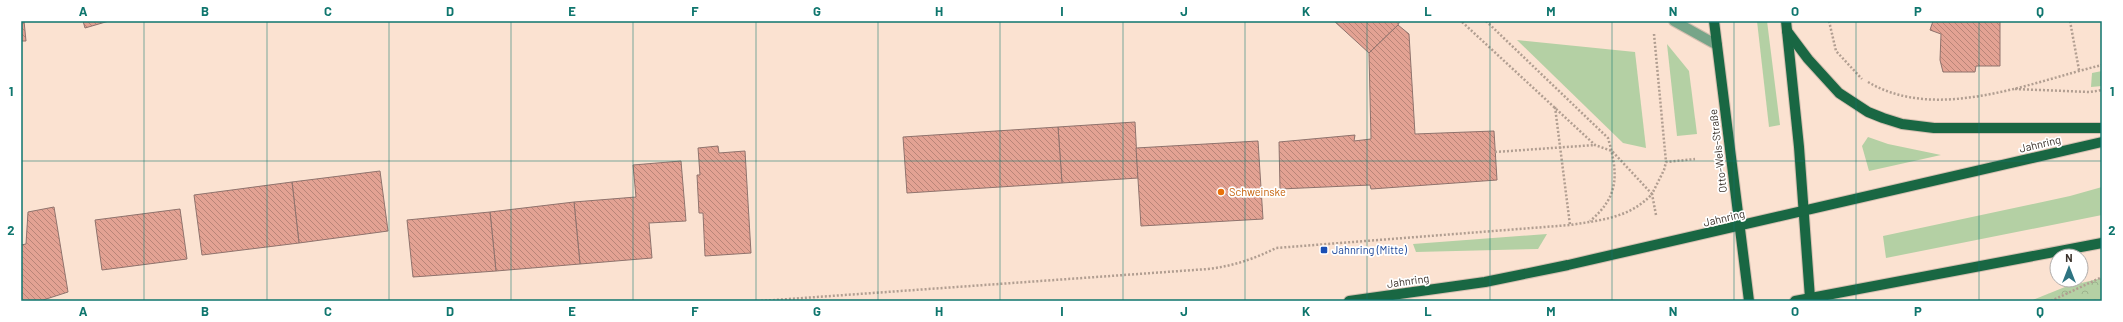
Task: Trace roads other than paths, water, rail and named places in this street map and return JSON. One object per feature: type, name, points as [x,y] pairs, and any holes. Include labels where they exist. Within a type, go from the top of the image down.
[{"type":"main road","name":"Otto-Wels-Straße","points":[[1714,21],[1749,301]]},
{"type":"main road","points":[[1786,26],[1808,59],[1839,93],[1868,112],[1883,118],[1902,124],[1934,128],[2102,128]]},
{"type":"main road","points":[[1786,26],[1799,147],[1810,300]]},
{"type":"main road","name":"Jahnring","points":[[1349,301],[1485,282],[1739,227],[2102,142]]},
{"type":"main road","points":[[1795,301],[1810,300],[2102,243]]},
{"type":"street","points":[[1674,21],[1717,45]]},
{"type":"place","name":"Schweinske","points":[[1221,192]]},
{"type":"place","name":"Jahnring (Mitte)","points":[[1324,250]]}]
